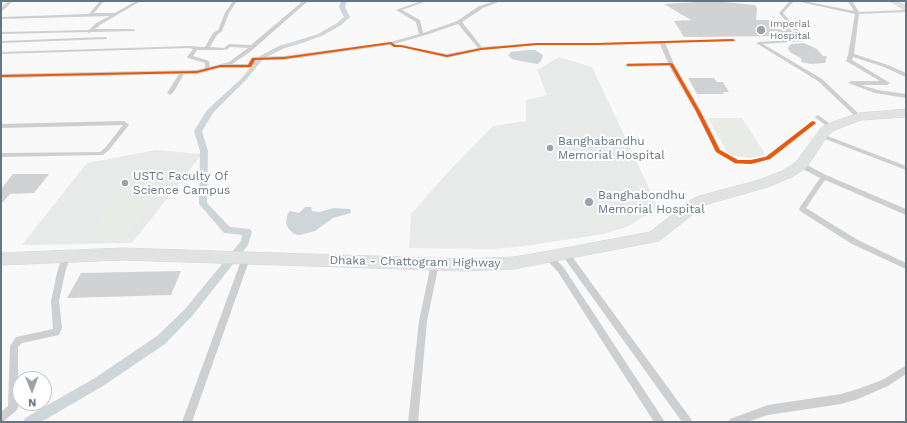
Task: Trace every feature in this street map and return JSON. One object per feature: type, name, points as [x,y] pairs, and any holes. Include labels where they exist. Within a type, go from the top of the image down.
[{"type":"highway","points":[[827,132],[843,122],[859,117],[906,113]]},
{"type":"highway","name":"Dhaka - Chattogram Highway","points":[[1,259],[123,254],[435,264],[492,264],[549,257],[654,237],[696,204],[704,200],[775,180],[802,165],[827,132]]},
{"type":"street","points":[[1,11],[11,1]]},
{"type":"street","points":[[90,14],[102,1]]},
{"type":"street","points":[[83,39],[98,24],[139,1]]},
{"type":"street","points":[[207,48],[215,34],[220,31],[220,27],[235,1]]},
{"type":"street","points":[[1,76],[197,72],[234,61],[306,1]]},
{"type":"street","points":[[421,34],[418,21],[398,10],[425,1]]},
{"type":"street","points":[[220,66],[249,66],[254,60],[266,60],[391,43],[459,22],[481,6],[498,1]]},
{"type":"street","points":[[792,1],[781,13],[805,40],[758,44],[820,80],[859,117]]},
{"type":"street","points":[[798,1],[857,13],[906,10]]},
{"type":"street","points":[[848,1],[852,3],[857,13],[849,61],[887,83],[851,83],[877,92],[906,96]]},
{"type":"street","points":[[893,1],[906,10]]},
{"type":"street","points":[[1,18],[116,14]]},
{"type":"street","points":[[459,22],[481,49]]},
{"type":"street","points":[[1,33],[133,30]]},
{"type":"street","points":[[1,42],[105,38]]},
{"type":"street","points":[[391,43],[394,46],[401,46],[447,56],[481,49],[537,44],[597,44],[733,40]]},
{"type":"street","points":[[662,42],[671,64],[698,111],[718,151],[737,162],[751,162],[768,158],[813,123]]},
{"type":"street","points":[[1,53],[224,48],[229,45],[252,47]]},
{"type":"street","points":[[196,48],[190,57],[207,62],[208,69]]},
{"type":"street","points":[[851,55],[886,66],[906,75]]},
{"type":"street","points":[[628,65],[671,64]]},
{"type":"street","points":[[170,93],[182,73]]},
{"type":"street","points":[[818,117],[827,132],[906,168]]},
{"type":"street","points":[[1,126],[124,123],[126,125],[101,154],[1,155]]},
{"type":"street","points":[[802,165],[824,177],[906,212]]},
{"type":"street","points":[[824,177],[802,209],[855,242],[906,266]]},
{"type":"street","points":[[565,253],[688,422]]},
{"type":"street","points":[[1,418],[13,408],[14,346],[19,340],[56,332],[58,328],[55,301],[66,256]]},
{"type":"street","points":[[549,257],[561,270],[660,422]]},
{"type":"street","points":[[187,422],[238,258]]},
{"type":"street","points":[[413,422],[423,321],[435,264]]},
{"type":"street","points":[[733,422],[768,410],[841,399],[858,394],[885,383],[905,370]]},
{"type":"shaded area","points":[[535,50],[543,55],[538,64],[512,59],[508,55],[511,52]]},
{"type":"shaded area","name":"Banghabandhu Memorial Hospital","points":[[559,57],[592,67],[658,207],[629,226],[604,234],[518,247],[493,249],[409,248],[411,214],[450,170],[493,126],[526,121],[526,100],[547,95],[537,70]]},
{"type":"shaded area","points":[[708,118],[742,118],[764,152],[764,155],[748,158],[730,155]]},
{"type":"shaded area","name":"USTC Faculty Of Science Campus","points":[[156,150],[202,154],[132,243],[22,245],[87,163]]},
{"type":"shaded area","points":[[129,182],[168,185],[124,241],[82,242]]},
{"type":"shaded area","points":[[305,207],[311,207],[312,211],[319,212],[334,208],[350,209],[351,213],[333,218],[315,231],[300,235],[294,234],[288,228],[286,222],[288,213],[290,211],[299,213]]},
{"type":"building","points":[[714,1],[755,5],[757,8],[756,20],[782,20],[798,38],[793,38],[794,36],[684,37],[674,21],[691,20],[664,4]]},
{"type":"building","points":[[804,43],[817,49],[823,56],[827,56],[825,63],[810,64],[801,62],[802,59],[790,52],[788,48],[791,44]]},
{"type":"building","points":[[688,78],[714,78],[717,82],[723,82],[729,92],[723,92],[724,94],[697,94]]},
{"type":"building","points":[[13,174],[49,174],[34,193],[10,194],[1,204],[1,189]]},
{"type":"building","points":[[181,271],[171,295],[67,298],[81,273]]},
{"type":"waterway","points":[[29,422],[99,382],[161,340],[189,312],[245,242],[247,232],[227,230],[203,204],[204,151],[198,131],[210,112],[243,80],[262,57],[283,46],[294,44],[320,35],[339,24],[347,17],[342,7],[344,1]]},
{"type":"cycle path","points":[[1,76],[197,72],[220,66],[249,66],[254,59],[284,58],[391,43],[394,46],[401,46],[447,56],[481,49],[537,44],[597,44],[733,40]]},
{"type":"cycle path","points":[[628,65],[671,64],[698,111],[718,151],[737,162],[751,162],[768,158],[813,123]]},
{"type":"place","name":"Imperial Hospital","points":[[761,30]]},
{"type":"place","name":"Banghabandhu Memorial Hospital","points":[[550,148]]},
{"type":"place","name":"USTC Faculty Of Science Campus","points":[[125,183]]},
{"type":"place","name":"Banghabondhu Memorial Hospital","points":[[589,202]]}]
